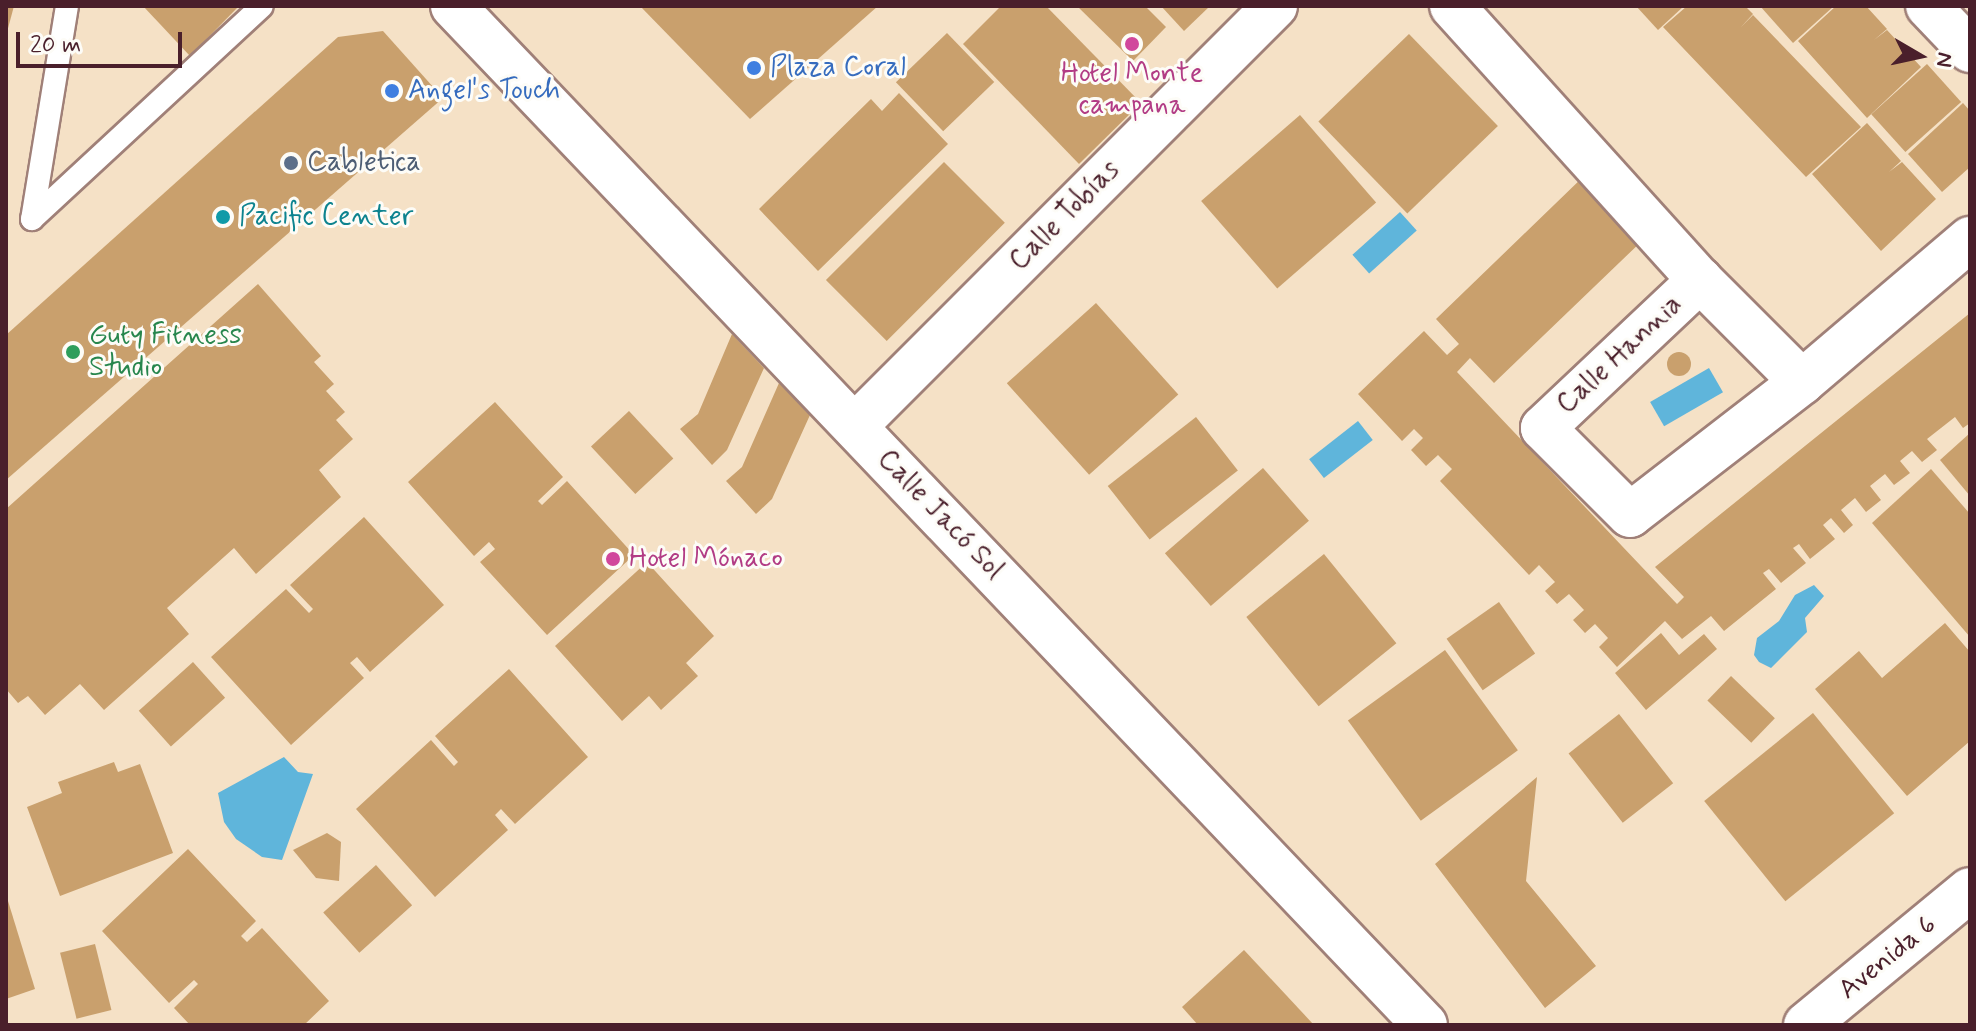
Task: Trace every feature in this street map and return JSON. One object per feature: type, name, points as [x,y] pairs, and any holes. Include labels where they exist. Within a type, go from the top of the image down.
[{"type":"street","name":"Calle Jacó Sol","points":[[453,6],[1425,1025]]},
{"type":"street","name":"Calle Tobías","points":[[855,426],[1275,6]]},
{"type":"street","name":"Calle Hannia","points":[[1452,6],[1700,280],[1802,382]]},
{"type":"street","points":[[1928,6],[1970,50]]},
{"type":"street","name":"Calle Hannia","points":[[1700,280],[1543,428],[1630,515],[1802,382],[1970,239]]},
{"type":"street","name":"Avenida 6","points":[[1806,1025],[1970,890]]},
{"type":"lane","points":[[67,6],[32,219],[262,6]]},
{"type":"water","points":[[1400,212],[1417,231],[1369,273],[1352,255]]},
{"type":"water","points":[[1709,368],[1723,392],[1664,426],[1650,402]]},
{"type":"water","points":[[1358,421],[1373,440],[1324,478],[1309,459]]},
{"type":"water","points":[[1814,585],[1824,596],[1805,618],[1807,632],[1771,668],[1759,662],[1754,655],[1757,638],[1779,621],[1795,595]]},
{"type":"water","points":[[284,757],[298,772],[313,774],[282,860],[262,857],[236,839],[224,822],[218,793]]},
{"type":"building","points":[[6,6],[14,6],[7,32],[6,32]]},
{"type":"building","points":[[143,6],[239,6],[190,56]]},
{"type":"building","name":"Plaza Coral","points":[[640,6],[878,6],[750,119]]},
{"type":"building","points":[[1001,6],[1046,6],[1141,103],[1079,164],[963,44]]},
{"type":"building","name":"Hotel Monte campana","points":[[1077,6],[1145,6],[1166,27],[1133,61]]},
{"type":"building","points":[[1161,6],[1210,6],[1184,31]]},
{"type":"building","points":[[1636,6],[1684,6],[1658,30]]},
{"type":"building","points":[[1687,6],[1745,6],[1753,14],[1741,27],[1753,15],[1861,127],[1806,177],[1663,27]]},
{"type":"building","points":[[1760,6],[1834,6],[1793,43]]},
{"type":"building","points":[[1836,6],[1866,6],[1887,29],[1874,40],[1887,30],[1921,67],[1867,118],[1798,41]]},
{"type":"building","name":"Pacific Center","points":[[383,31],[443,98],[6,480],[6,335],[338,37]]},
{"type":"building","points":[[947,33],[994,82],[943,131],[896,82]]},
{"type":"building","points":[[1409,34],[1498,126],[1407,214],[1318,122]]},
{"type":"building","points":[[1927,64],[1961,102],[1905,152],[1871,114]]},
{"type":"building","points":[[899,93],[948,144],[818,271],[759,209],[871,99],[882,111]]},
{"type":"building","points":[[1963,103],[1970,111],[1970,167],[1942,192],[1908,154]]},
{"type":"building","points":[[1300,115],[1376,203],[1277,288],[1201,201]]},
{"type":"building","points":[[1867,123],[1901,161],[1889,172],[1902,162],[1936,199],[1881,251],[1812,174]]},
{"type":"building","points":[[944,162],[1005,223],[887,341],[826,280]]},
{"type":"building","points":[[1585,175],[1645,238],[1494,383],[1470,358],[1457,372],[1677,604],[1684,597],[1655,567],[1970,313],[1970,423],[1963,428],[1955,417],[1927,439],[1937,450],[1922,462],[1912,451],[1900,461],[1910,473],[1894,485],[1885,474],[1870,486],[1881,500],[1866,512],[1855,498],[1841,510],[1853,525],[1844,533],[1831,518],[1823,525],[1835,539],[1810,559],[1799,544],[1793,548],[1806,563],[1781,583],[1769,569],[1763,573],[1776,589],[1724,631],[1711,616],[1682,639],[1665,621],[1617,667],[1599,647],[1608,638],[1595,624],[1585,633],[1573,620],[1584,610],[1569,594],[1557,604],[1545,591],[1555,582],[1539,565],[1529,575],[1440,481],[1452,469],[1438,455],[1426,466],[1411,450],[1423,438],[1414,429],[1402,441],[1358,394],[1424,331],[1447,355],[1459,344],[1436,319]]},
{"type":"building","points":[[258,284],[321,356],[314,362],[334,384],[326,391],[345,412],[336,420],[353,439],[319,470],[341,497],[256,574],[234,548],[167,608],[189,634],[104,710],[80,684],[45,715],[28,696],[18,703],[6,689],[6,509]]},
{"type":"building","points":[[1096,303],[1178,394],[1089,475],[1007,383]]},
{"type":"building","points":[[732,334],[764,368],[727,450],[712,465],[680,429],[698,414]]},
{"type":"building","points":[[1679,352],[1688,355],[1691,364],[1688,373],[1679,376],[1670,373],[1667,364],[1670,355]]},
{"type":"building","points":[[779,383],[810,415],[772,499],[756,514],[726,481],[742,467]]},
{"type":"building","points":[[495,402],[563,477],[538,501],[542,505],[567,481],[634,555],[547,635],[480,562],[495,549],[489,542],[474,556],[408,482]]},
{"type":"building","points":[[629,411],[673,459],[635,494],[591,446]]},
{"type":"building","points":[[1196,417],[1238,471],[1150,540],[1108,486]]},
{"type":"building","points":[[1970,433],[1970,496],[1940,460]]},
{"type":"building","points":[[1263,468],[1309,521],[1211,606],[1165,553]]},
{"type":"building","points":[[1931,469],[1970,514],[1970,637],[1872,523]]},
{"type":"building","points":[[364,517],[444,605],[370,672],[357,657],[350,663],[364,678],[291,745],[211,657],[286,589],[309,613],[313,609],[290,585]]},
{"type":"building","points":[[1324,554],[1396,643],[1319,706],[1246,617]]},
{"type":"building","points":[[647,562],[714,636],[686,663],[698,676],[661,710],[649,696],[622,721],[555,646]]},
{"type":"building","points":[[1499,602],[1535,654],[1483,690],[1447,639]]},
{"type":"building","points":[[1945,623],[1970,652],[1970,741],[1907,796],[1815,689],[1859,651],[1882,678]]},
{"type":"building","points":[[1661,633],[1679,655],[1704,634],[1717,649],[1646,710],[1615,673]]},
{"type":"building","points":[[1445,650],[1518,750],[1421,821],[1348,721]]},
{"type":"building","points":[[193,662],[225,698],[171,747],[139,711]]},
{"type":"building","points":[[509,669],[588,757],[515,824],[501,809],[495,815],[508,830],[435,897],[356,809],[431,740],[454,766],[458,762],[435,736]]},
{"type":"building","points":[[1731,676],[1775,718],[1751,743],[1707,700]]},
{"type":"building","points":[[1813,713],[1894,813],[1785,901],[1704,801]]},
{"type":"building","points":[[1619,714],[1673,783],[1623,823],[1569,753]]},
{"type":"building","points":[[114,762],[118,772],[140,764],[173,853],[60,896],[27,807],[62,793],[58,782]]},
{"type":"building","points":[[1537,777],[1526,881],[1596,966],[1545,1008],[1435,864]]},
{"type":"building","points":[[327,833],[341,842],[339,881],[316,878],[293,850]]},
{"type":"building","points":[[188,849],[256,921],[241,936],[247,942],[262,928],[329,1001],[304,1025],[190,1025],[174,1008],[198,984],[194,980],[169,1003],[102,931]]},
{"type":"building","points":[[376,865],[412,905],[359,953],[323,913]]},
{"type":"building","points":[[6,902],[35,989],[6,999]]},
{"type":"building","points":[[95,944],[111,1010],[77,1019],[60,953]]},
{"type":"building","points":[[1244,950],[1314,1025],[1198,1025],[1182,1007]]},
{"type":"place","name":"Hotel Monte campana","points":[[1132,44]]},
{"type":"place","name":"Plaza Coral","points":[[754,68]]},
{"type":"place","name":"Angel's Touch","points":[[392,91]]},
{"type":"place","name":"Cabletica","points":[[291,163]]},
{"type":"place","name":"Pacific Center","points":[[223,217]]},
{"type":"place","name":"Guty Fitness Studio","points":[[73,352]]},
{"type":"place","name":"Hotel Mónaco","points":[[613,559]]}]
